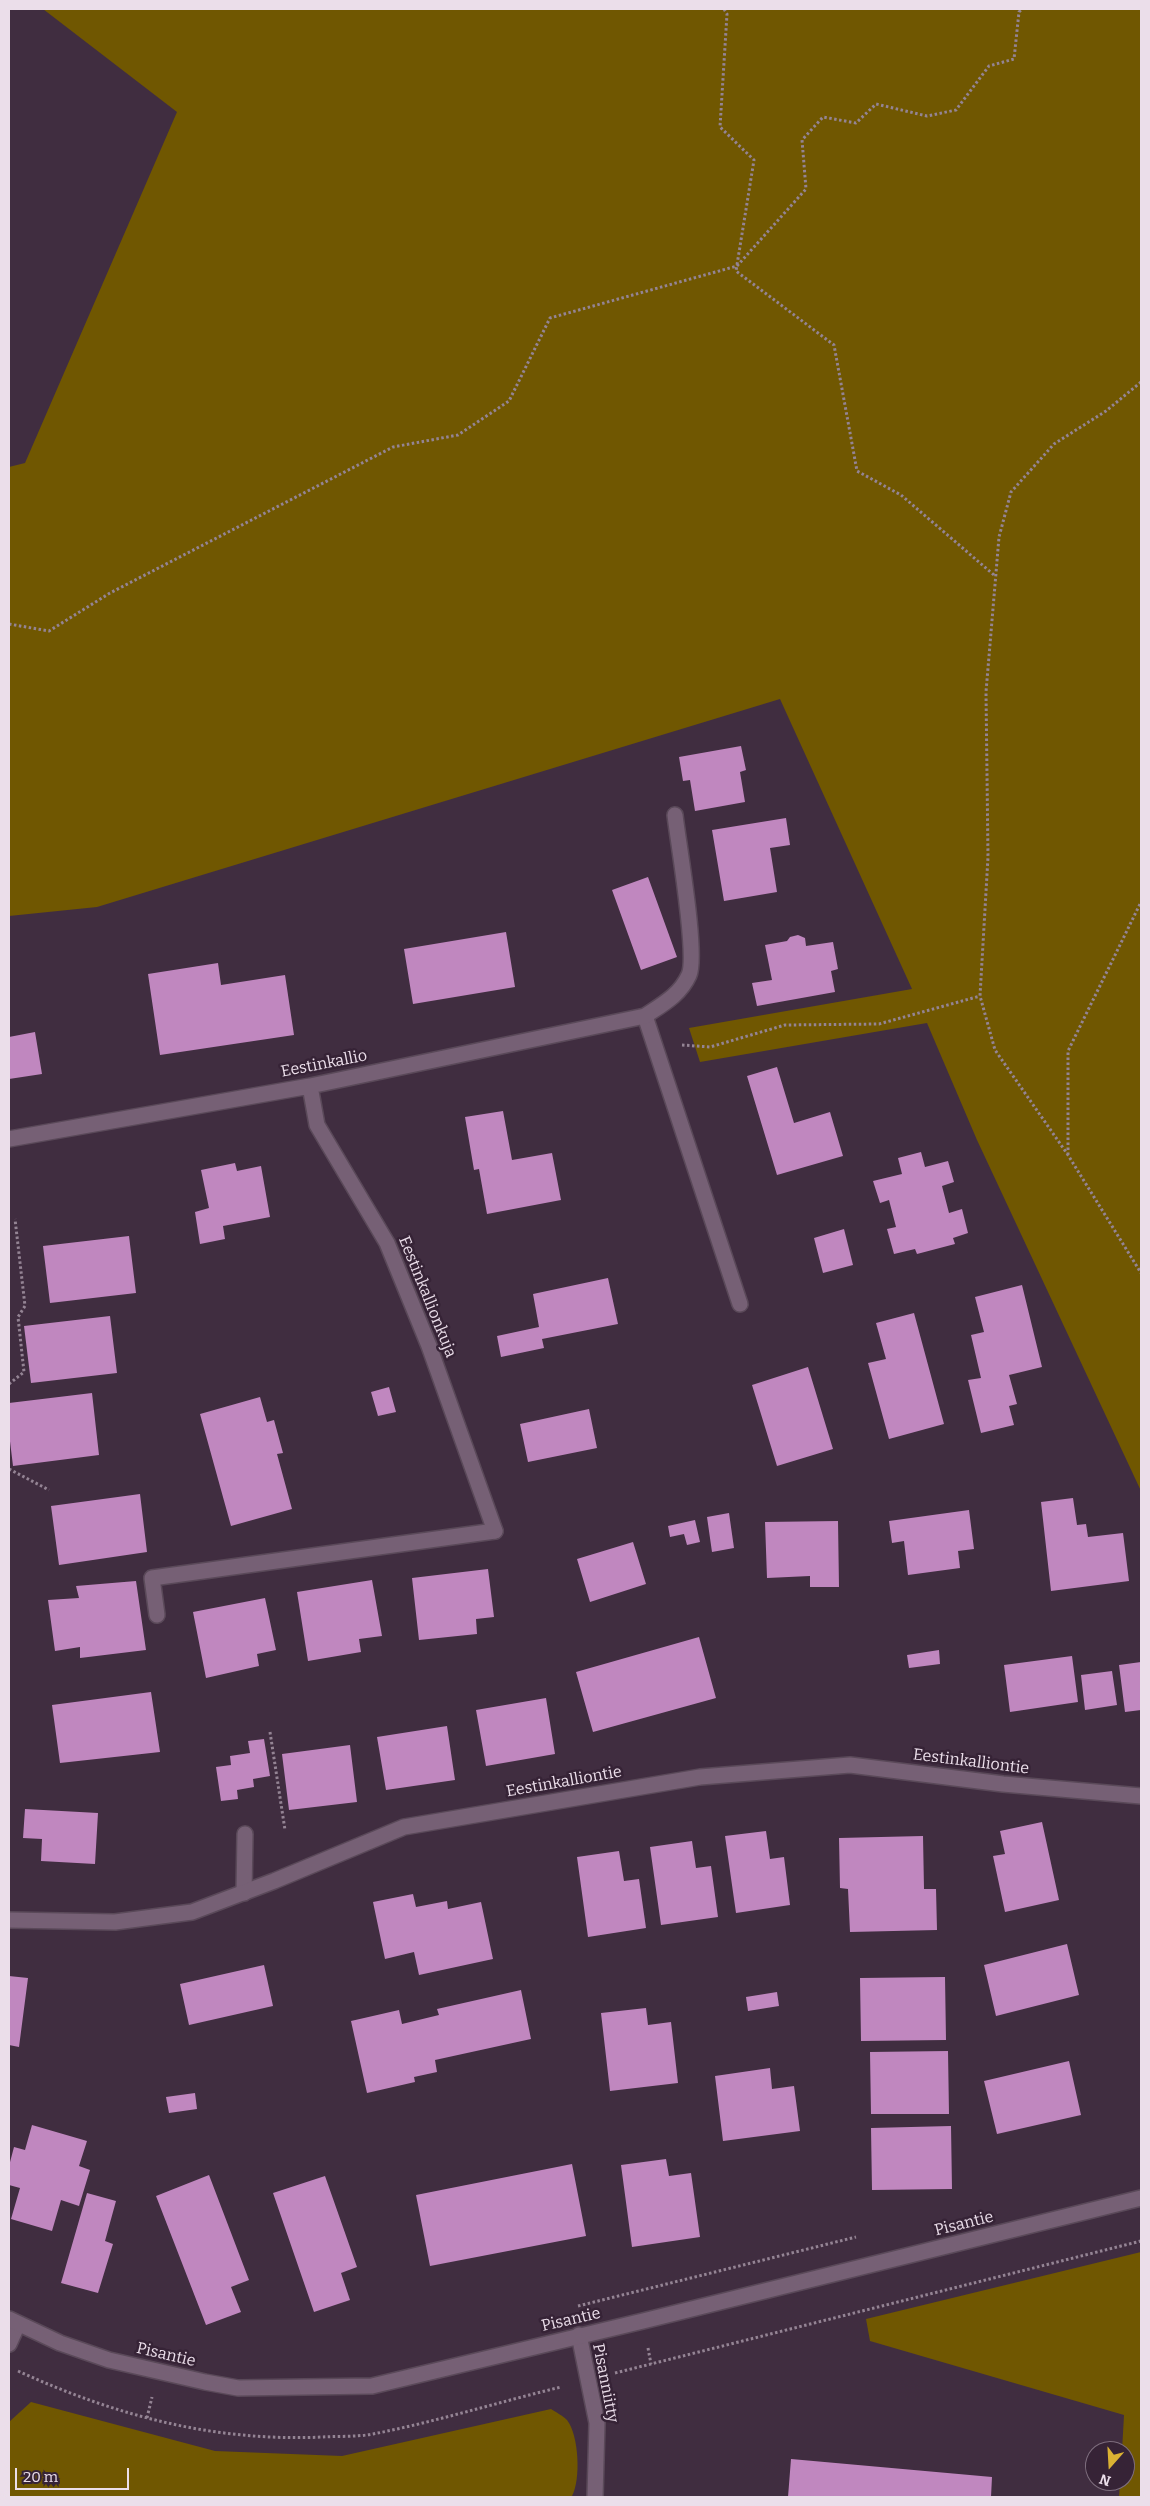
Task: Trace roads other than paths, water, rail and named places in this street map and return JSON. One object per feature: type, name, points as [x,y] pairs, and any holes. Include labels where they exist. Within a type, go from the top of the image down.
[{"type":"street","points":[[675,815],[690,930],[690,973],[675,996],[645,1016],[740,1304]]},
{"type":"street","name":"Eestinkallio","points":[[9,1139],[310,1086],[645,1016]]},
{"type":"street","name":"Eestinkallionkuja","points":[[157,1615],[152,1578],[495,1531],[429,1346],[387,1243],[317,1125],[310,1086]]},
{"type":"street","name":"Eestinkalliontie","points":[[9,1920],[115,1922],[192,1912],[244,1893],[404,1827],[700,1777],[850,1765],[1003,1784],[1141,1796]]},
{"type":"street","points":[[244,1893],[245,1834]]},
{"type":"street","name":"Pisantie","points":[[13,2321],[109,2360],[238,2388],[372,2386],[1141,2198]]},
{"type":"street","points":[[9,2344],[13,2321]]},
{"type":"street","name":"Pisanniitty","points":[[579,2335],[597,2423],[595,2497]]}]
